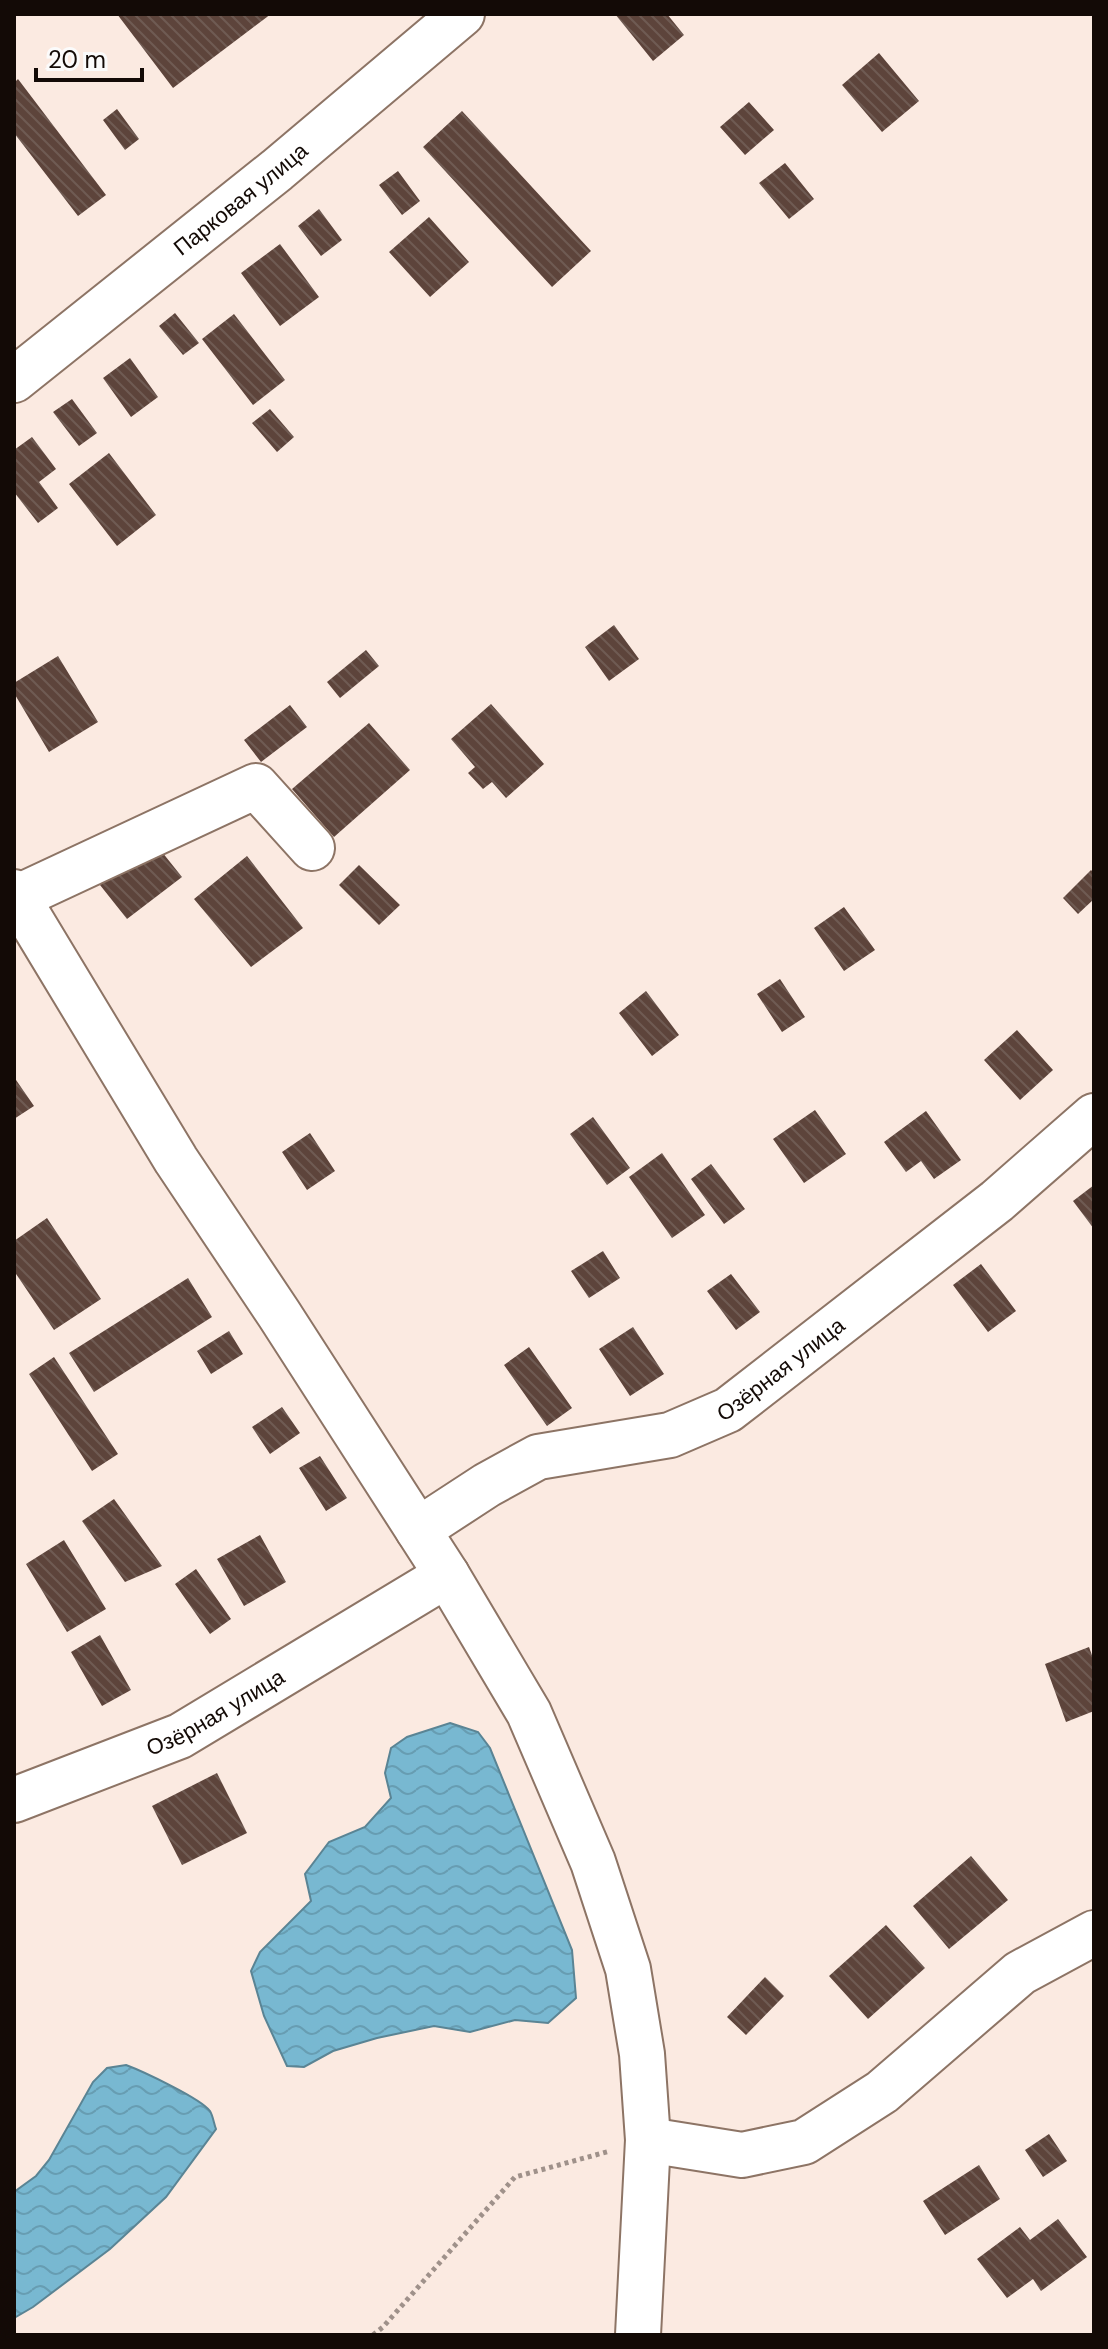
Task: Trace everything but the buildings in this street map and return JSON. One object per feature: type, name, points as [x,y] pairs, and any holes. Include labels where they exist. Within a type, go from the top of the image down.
[{"type":"street","name":"Парковая улица","points":[[14,380],[277,170],[462,14]]},
{"type":"street","points":[[312,848],[256,786],[16,894],[176,1160],[447,1575],[529,1713],[593,1862],[628,1969],[642,2054],[648,2140],[638,2335]]},
{"type":"street","name":"Озёрная улица","points":[[418,1530],[487,1485],[538,1457],[670,1435],[728,1410],[997,1201],[1094,1116]]},
{"type":"street","name":"Озёрная улица","points":[[14,1800],[180,1736],[447,1575]]},
{"type":"street","points":[[648,2140],[742,2155],[804,2142],[882,2092],[1020,1973],[1094,1933]]},
{"type":"path","points":[[373,2335],[515,2177],[648,2140]]},
{"type":"water","points":[[450,1723],[478,1732],[490,1748],[572,1950],[576,1998],[548,2023],[515,2020],[470,2032],[434,2026],[333,2051],[304,2067],[287,2066],[264,2016],[251,1971],[260,1952],[311,1901],[305,1874],[329,1842],[365,1827],[391,1798],[385,1773],[391,1748],[407,1737]]},
{"type":"water","points":[[126,2065],[195,2099],[211,2113],[216,2129],[166,2197],[110,2249],[14,2318],[14,2192],[36,2176],[49,2160],[93,2082],[107,2068]]}]
